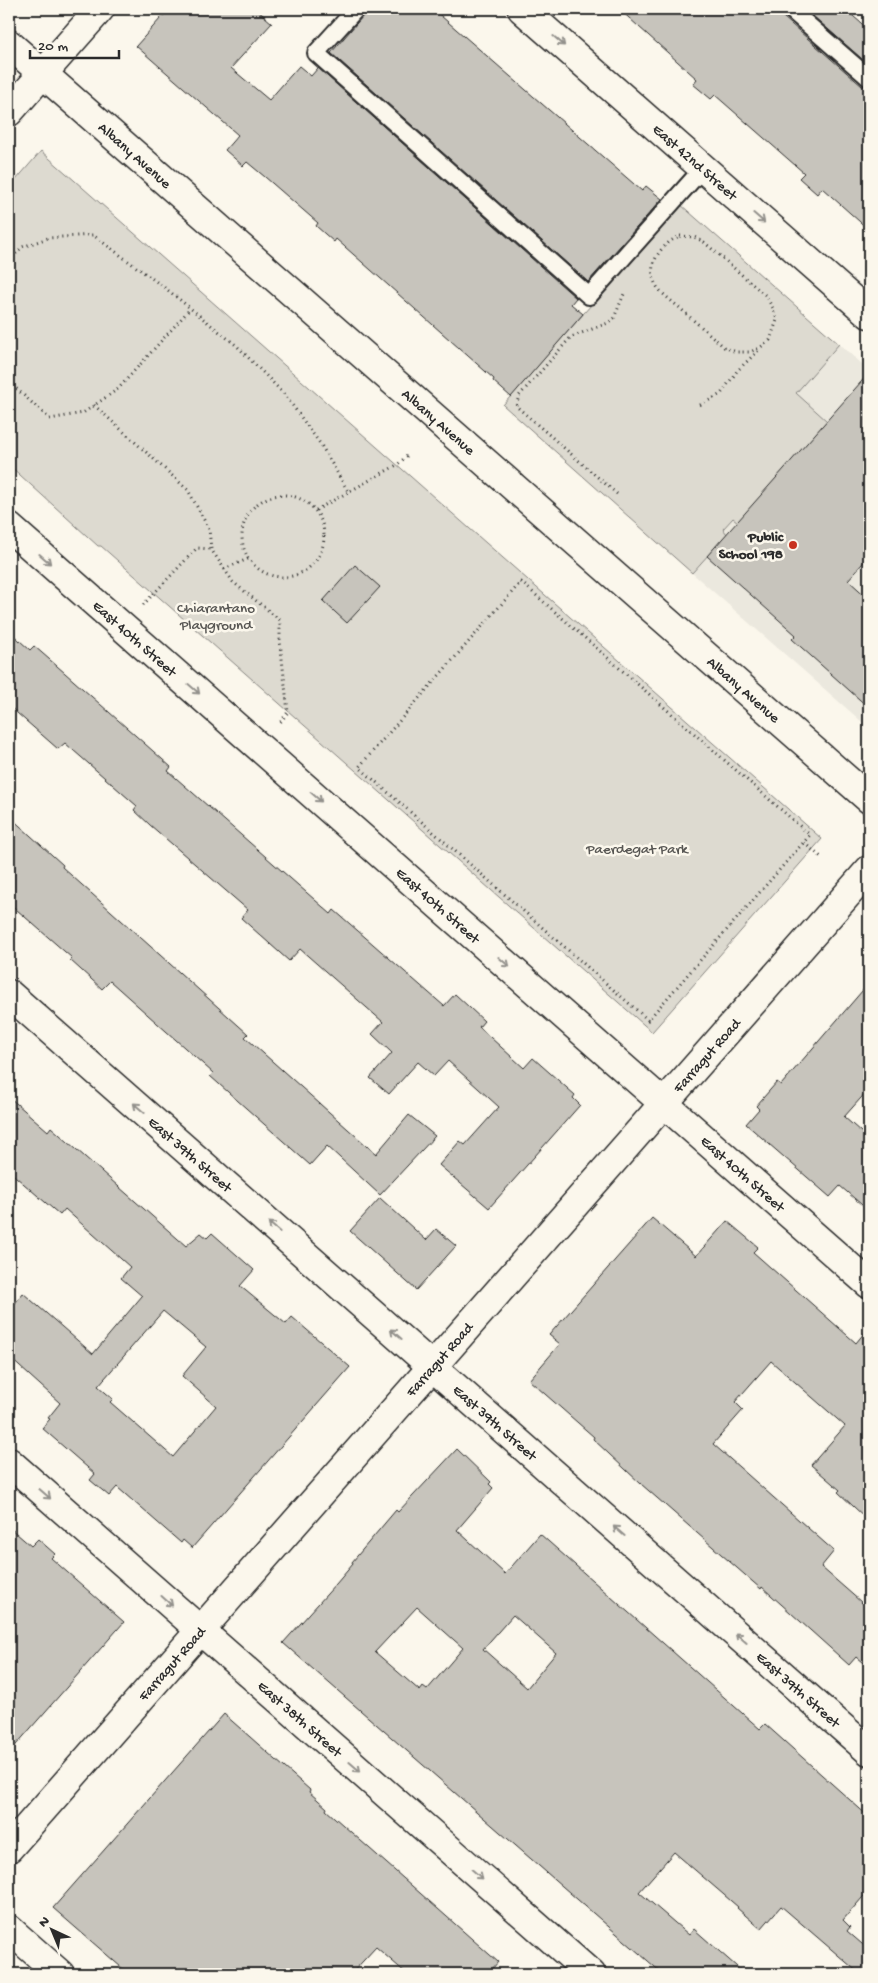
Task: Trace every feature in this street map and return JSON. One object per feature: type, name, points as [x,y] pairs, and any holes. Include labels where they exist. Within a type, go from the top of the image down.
[{"type":"street","points":[[9,112],[100,9]]},
{"type":"street","name":"East 42nd Street","points":[[522,9],[869,314]]},
{"type":"street","name":"Albany Avenue","points":[[9,44],[869,799]]},
{"type":"street","name":"East 40th Street","points":[[9,527],[869,1284]]},
{"type":"street","name":"Farragut Road","points":[[9,1848],[869,870]]},
{"type":"street","name":"East 39th Street","points":[[9,994],[869,1751]]},
{"type":"street","name":"East 38th Street","points":[[9,1462],[591,1974]]},
{"type":"street","points":[[9,1929],[60,1974]]},
{"type":"lane","points":[[356,9],[316,53],[589,296],[703,168]]},
{"type":"lane","points":[[790,9],[869,78]]},
{"type":"path","points":[[9,261],[22,247],[48,238],[93,235],[238,346],[286,395],[321,445],[348,492]]},
{"type":"path","points":[[648,261],[669,241],[680,236],[694,237],[704,242],[765,295],[774,310],[776,320],[770,340],[737,372],[721,394],[700,405]]},
{"type":"path","points":[[662,248],[654,259],[652,273],[662,293],[724,347],[736,352],[750,352],[761,348]]},
{"type":"path","points":[[617,494],[516,406],[519,396],[571,337],[608,323],[614,318],[627,285]]},
{"type":"path","points":[[9,382],[50,419],[83,413],[118,389],[190,309]]},
{"type":"path","points":[[94,405],[188,490],[209,529],[211,549],[233,582],[280,620],[280,641],[288,712],[278,724]]},
{"type":"path","points":[[316,510],[398,465],[409,454]]},
{"type":"path","points":[[279,495],[293,496],[306,501],[316,510],[322,522],[325,535],[324,549],[318,561],[308,570],[296,576],[282,578],[269,576],[257,569],[248,559],[243,546],[242,532],[246,519],[254,507],[265,499],[279,495]]},
{"type":"path","points":[[143,605],[197,548],[211,549]]},
{"type":"path","points":[[224,569],[248,559]]},
{"type":"path","points":[[521,582],[810,836],[804,843],[648,1020],[359,766],[521,582]]},
{"type":"path","points":[[804,843],[821,857]]},
{"type":"shaded area","name":"Public School 198","points":[[839,344],[869,370],[869,728],[692,573],[727,534],[723,530],[733,518],[738,521],[827,421],[796,393]]},
{"type":"green space","name":"Paerdegat Park","points":[[41,151],[822,839],[652,1032],[101,546],[98,546],[9,465],[9,188]]},
{"type":"green space","points":[[680,204],[839,344],[796,393],[827,421],[738,522],[733,518],[723,529],[727,534],[692,573],[503,405]]},
{"type":"building","points":[[169,9],[256,9],[272,23],[231,68],[269,100],[299,66],[311,76],[318,68],[576,298],[571,304],[583,314],[511,397],[493,381],[494,379],[336,239],[334,242],[316,226],[318,223],[265,177],[247,162],[243,166],[225,150],[238,135],[136,46]]},
{"type":"building","points":[[369,9],[433,9],[642,191],[646,186],[662,199],[588,282],[331,53]]},
{"type":"building","points":[[619,9],[780,9],[783,17],[862,86],[869,88],[869,230],[822,188],[817,194],[799,178],[804,173],[715,95],[711,99],[693,84],[697,79]]},
{"type":"building","points":[[805,9],[845,9],[869,30],[869,65]]},
{"type":"building","name":"Public School 198","points":[[869,373],[869,556],[848,580],[869,599],[869,708],[792,639],[796,635],[707,556]]},
{"type":"building","points":[[355,565],[380,587],[347,623],[323,601]]},
{"type":"building","points":[[9,631],[30,650],[34,646],[65,673],[171,767],[168,771],[331,914],[334,910],[444,1006],[455,994],[484,1021],[479,1027],[524,1068],[533,1058],[575,1095],[573,1098],[580,1105],[489,1208],[439,1165],[460,1141],[465,1145],[499,1107],[448,1061],[434,1076],[418,1062],[389,1094],[370,1078],[392,1053],[372,1034],[383,1022],[300,949],[289,961],[241,918],[248,910],[150,825],[134,810],[137,806],[65,743],[58,749],[9,706]]},
{"type":"building","points":[[9,816],[63,865],[62,867],[248,1034],[245,1037],[376,1154],[409,1115],[435,1136],[380,1195],[327,1146],[310,1165],[210,1076],[213,1073],[110,981],[102,989],[70,960],[72,958],[9,903]]},
{"type":"building","points":[[869,983],[869,1089],[844,1117],[869,1139],[869,1211],[840,1186],[830,1197],[746,1124],[759,1109],[756,1106],[777,1082],[781,1085]]},
{"type":"building","points":[[9,1097],[48,1131],[51,1127],[186,1246],[201,1233],[207,1238],[212,1233],[254,1270],[240,1286],[286,1324],[292,1317],[350,1367],[192,1548],[183,1540],[181,1543],[117,1487],[109,1496],[90,1480],[95,1474],[42,1428],[60,1403],[9,1357],[9,1311],[23,1293],[93,1354],[142,1296],[121,1278],[130,1267],[65,1209],[60,1215],[9,1171]],"holes":[[[163,1311],[206,1347],[182,1376],[216,1406],[173,1457],[110,1402],[113,1399],[98,1386]]]},
{"type":"building","points":[[380,1198],[426,1240],[436,1229],[456,1246],[416,1290],[350,1231]]},
{"type":"building","points":[[652,1218],[696,1256],[727,1221],[758,1247],[753,1252],[856,1343],[869,1327],[869,1521],[838,1492],[840,1490],[811,1465],[845,1426],[771,1361],[735,1402],[743,1410],[713,1444],[834,1551],[821,1567],[869,1609],[869,1668],[856,1657],[849,1665],[762,1587],[761,1589],[641,1484],[593,1439],[594,1437],[529,1380],[560,1344],[549,1335]]},
{"type":"building","points":[[457,1449],[491,1482],[489,1484],[493,1488],[457,1530],[505,1574],[540,1534],[760,1729],[765,1724],[869,1817],[869,1890],[843,1920],[850,1927],[847,1931],[869,1950],[869,1974],[860,1974],[781,1906],[761,1929],[674,1852],[639,1892],[689,1935],[694,1929],[745,1974],[663,1974],[283,1643],[353,1564],[352,1562],[396,1510],[398,1512]],"holes":[[[417,1607],[463,1648],[427,1690],[423,1687],[420,1691],[375,1652]],[[513,1615],[556,1653],[527,1688],[483,1649]]]},
{"type":"building","points":[[9,1527],[31,1546],[38,1539],[55,1554],[51,1558],[124,1622],[9,1753]]},
{"type":"building","points":[[224,1714],[310,1790],[309,1792],[327,1808],[326,1810],[498,1962],[488,1974],[407,1974],[376,1947],[351,1974],[129,1974],[53,1908]]},
{"type":"place","name":"Public School 198","points":[[793,545]]},
{"type":"park label","name":"Chiarantano Playground","points":[[216,616]]}]
